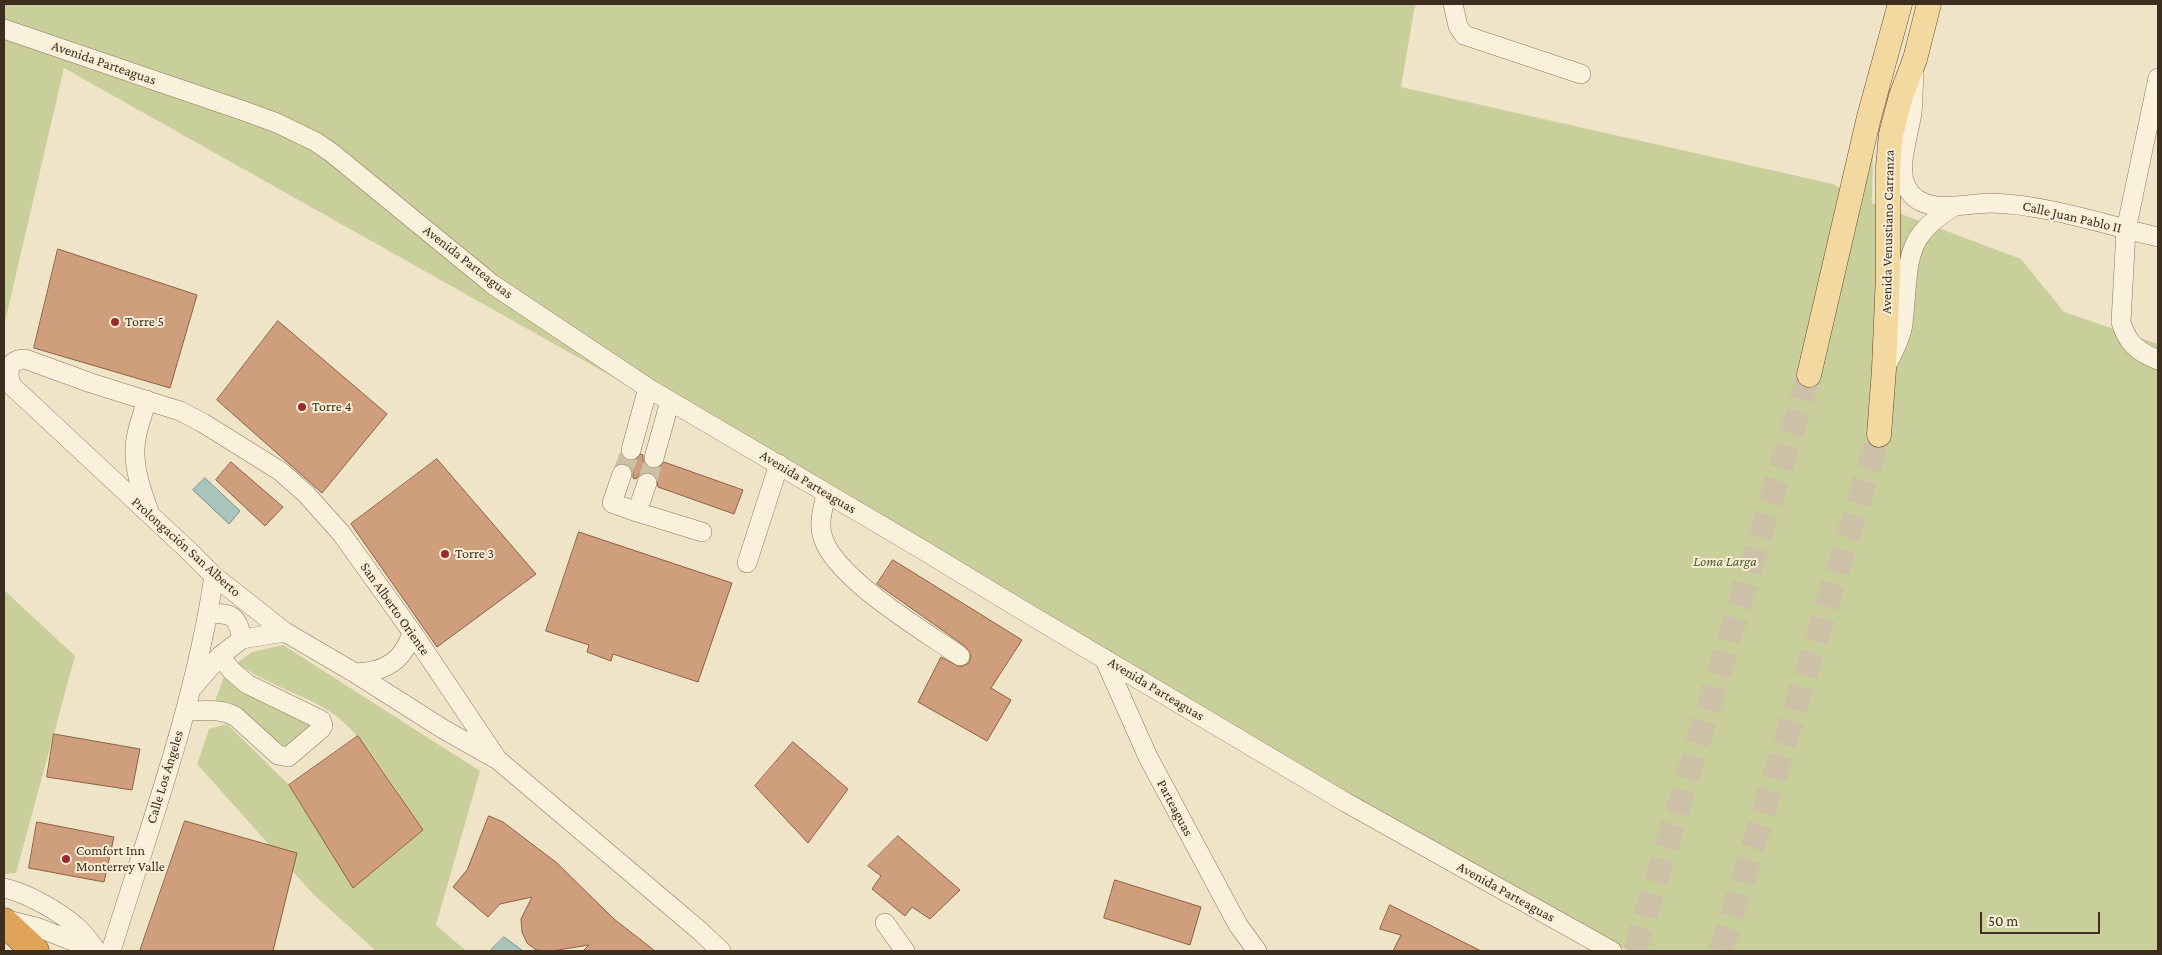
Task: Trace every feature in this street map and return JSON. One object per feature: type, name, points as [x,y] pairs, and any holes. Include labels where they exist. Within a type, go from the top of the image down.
[{"type":"highway","points":[[4,920],[36,951]]},
{"type":"main road","points":[[1889,4],[1889,48]]},
{"type":"main road","name":"Avenida Venustiano Carranza","points":[[1809,374],[1869,117],[1900,4]]},
{"type":"main road","name":"Avenida Venustiano Carranza","points":[[1879,435],[1888,274],[1888,166],[1892,134],[1901,96],[1915,59],[1929,4]]},
{"type":"main road","points":[[1915,59],[1945,4]]},
{"type":"street","points":[[1453,4],[1458,26],[1464,35],[1581,74]]},
{"type":"street","name":"Avenida Parteaguas","points":[[4,29],[244,111],[277,123],[316,142],[354,170],[492,284],[648,388],[779,464],[826,494],[1345,802],[1612,951]]},
{"type":"street","name":"Calle Juan Pablo II","points":[[1915,59],[1912,113],[1903,164],[1904,182],[1911,194],[1923,203],[1933,206],[1989,203],[2021,205],[2158,237]]},
{"type":"street","points":[[2158,78],[2126,230],[2121,322],[2124,333],[2131,343],[2141,353],[2158,360]]},
{"type":"street","name":"Calle Juan Pablo II","points":[[1884,369],[1896,347],[1903,328],[1908,264],[1912,249],[1919,234],[1928,224],[1955,206]]},
{"type":"street","name":"San Alberto Oriente","points":[[11,364],[15,360],[25,359],[91,383],[180,411],[203,423],[280,471],[306,494],[342,533],[412,632],[498,760],[700,931],[721,951]]},
{"type":"street","name":"Prolongación San Alberto","points":[[11,364],[8,378],[12,386],[214,576],[285,632],[356,673],[443,729],[498,760]]},
{"type":"street","points":[[631,450],[648,388]]},
{"type":"street","points":[[147,400],[136,441],[135,454],[141,489],[150,515]]},
{"type":"street","points":[[654,458],[670,401]]},
{"type":"street","points":[[747,563],[779,464]]},
{"type":"street","points":[[622,474],[612,503],[702,532]]},
{"type":"street","points":[[637,512],[647,483]]},
{"type":"street","points":[[826,494],[820,525],[823,538],[834,561],[880,601],[960,656]]},
{"type":"street","name":"Calle Los Ángeles","points":[[101,951],[185,712],[208,613],[214,576]]},
{"type":"street","points":[[208,613],[227,614],[234,617],[239,624],[242,639]]},
{"type":"street","name":"Calle Los Ángeles","points":[[192,688],[220,656],[242,639],[285,632]]},
{"type":"street","points":[[356,673],[370,673],[388,666],[408,647],[412,632]]},
{"type":"street","points":[[185,712],[214,710],[229,713],[284,758],[288,757],[323,726],[321,720],[247,684],[232,671],[220,656]]},
{"type":"street","name":"Parteaguas","points":[[1104,658],[1148,757],[1238,925],[1256,951]]},
{"type":"street","points":[[4,888],[26,896],[61,914],[80,929],[101,951]]},
{"type":"street","points":[[4,920],[39,928],[101,951]]},
{"type":"street","points":[[885,922],[905,951]]},
{"type":"green space","name":"Loma Larga","points":[[4,4],[1413,4],[1415,5],[1401,87],[1833,184],[1857,198],[1873,146],[1872,203],[2021,259],[2064,312],[2158,344],[2158,951],[1628,951],[1106,662],[604,372],[64,68],[4,326]]},
{"type":"green space","points":[[4,590],[75,656],[16,873],[4,874]]},
{"type":"green space","points":[[283,645],[480,771],[436,925],[466,951],[376,951],[313,894],[197,764],[209,729],[227,724],[289,785],[353,887],[423,830],[369,751],[344,723],[320,706],[248,671],[237,663],[252,652]]},
{"type":"green space","points":[[225,674],[311,723],[316,730],[287,752],[237,706],[214,704]]},
{"type":"water","points":[[205,478],[240,511],[229,524],[193,490]]},
{"type":"water","points":[[504,937],[523,951],[490,951]]},
{"type":"building","name":"Torre 5","points":[[58,249],[197,295],[170,388],[34,348]]},
{"type":"building","name":"Torre 4","points":[[278,321],[387,414],[322,493],[217,400]]},
{"type":"building","points":[[621,454],[629,461],[634,461],[641,454],[643,455],[643,461],[651,469],[657,469],[664,462],[743,490],[734,514],[658,487],[656,476],[650,472],[640,474],[636,479],[633,478],[633,471],[630,466],[625,463],[617,464]]},
{"type":"building","name":"Torre 3","points":[[437,459],[536,574],[437,647],[351,524]]},
{"type":"building","points":[[231,462],[283,507],[265,526],[216,480]]},
{"type":"building","points":[[579,532],[732,583],[698,682],[613,654],[611,661],[587,652],[589,645],[546,631]]},
{"type":"building","points":[[893,560],[1022,640],[991,688],[1011,700],[987,741],[918,702],[941,657],[960,667],[969,663],[971,656],[966,647],[877,584]]},
{"type":"building","points":[[54,734],[140,749],[132,790],[47,777]]},
{"type":"building","points":[[358,736],[423,830],[353,888],[289,785]]},
{"type":"building","points":[[793,742],[848,789],[808,843],[755,786]]},
{"type":"building","points":[[489,816],[503,822],[557,863],[614,919],[655,951],[583,951],[589,945],[552,951],[536,950],[527,943],[522,932],[521,919],[532,897],[500,904],[488,917],[453,887],[467,870]]},
{"type":"building","points":[[185,821],[297,853],[273,951],[140,951]]},
{"type":"building","points":[[37,822],[114,837],[104,882],[29,868]]},
{"type":"building","points":[[898,836],[960,890],[930,919],[912,907],[905,916],[872,889],[881,876],[868,866]]},
{"type":"building","points":[[1115,880],[1201,907],[1190,945],[1104,918]]},
{"type":"building","points":[[1390,905],[1481,951],[1393,951],[1401,935],[1380,929]]},
{"type":"tunnel","points":[[1635,951],[1809,375]]},
{"type":"tunnel","points":[[1721,951],[1879,435]]},
{"type":"tunnel","points":[[622,474],[631,450]]},
{"type":"tunnel","points":[[647,483],[654,458]]},
{"type":"place","name":"Torre 5","points":[[115,322]]},
{"type":"place","name":"Torre 4","points":[[302,407]]},
{"type":"place","name":"Torre 3","points":[[445,554]]},
{"type":"place","name":"Comfort Inn Monterrey Valle","points":[[66,859]]}]
